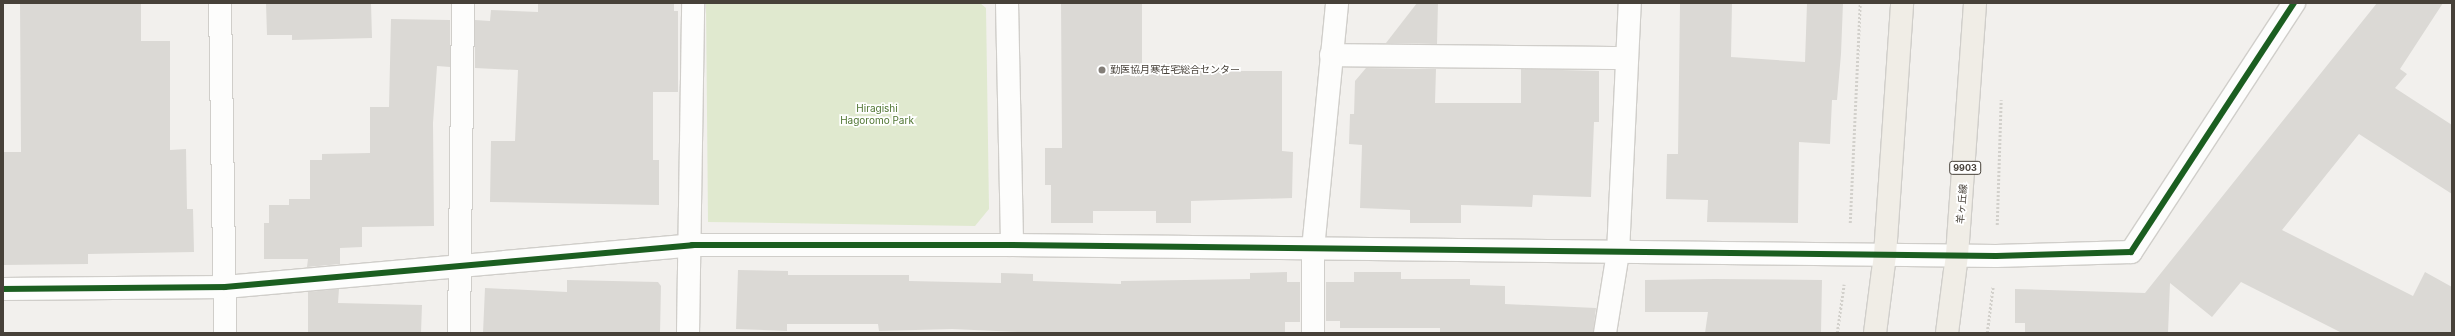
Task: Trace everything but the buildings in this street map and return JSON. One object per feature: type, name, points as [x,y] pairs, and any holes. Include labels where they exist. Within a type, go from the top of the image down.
[{"type":"main road","points":[[1875,333],[1886,255],[1902,3]]},
{"type":"main road","name":"羊ヶ丘線","points":[[1947,333],[1957,255],[1975,3]]},
{"type":"street","points":[[220,3],[225,333]]},
{"type":"street","points":[[459,333],[463,3]]},
{"type":"street","points":[[688,333],[692,246],[694,3]]},
{"type":"street","points":[[1007,3],[1012,246]]},
{"type":"street","points":[[1312,333],[1314,249],[1337,3]]},
{"type":"street","points":[[1605,333],[1618,253],[1626,58],[1630,3]]},
{"type":"street","points":[[3,289],[225,286],[692,246],[1012,246],[1996,256],[2132,252],[2294,3]]},
{"type":"street","points":[[1331,55],[1626,58]]},
{"type":"path","points":[[1837,333],[1848,255],[1860,3]]},
{"type":"path","points":[[1988,333],[1996,256],[2001,98]]},
{"type":"green space","name":"Hiragishi Hagoromo Park","points":[[706,3],[980,3],[986,8],[989,209],[975,226],[708,222]]},
{"type":"cycle path","points":[[3,289],[225,287],[692,245],[1012,245],[1996,256],[2131,252],[2294,3]]},
{"type":"place","name":"勤医協月寒在宅総合センター","points":[[1102,70]]}]
